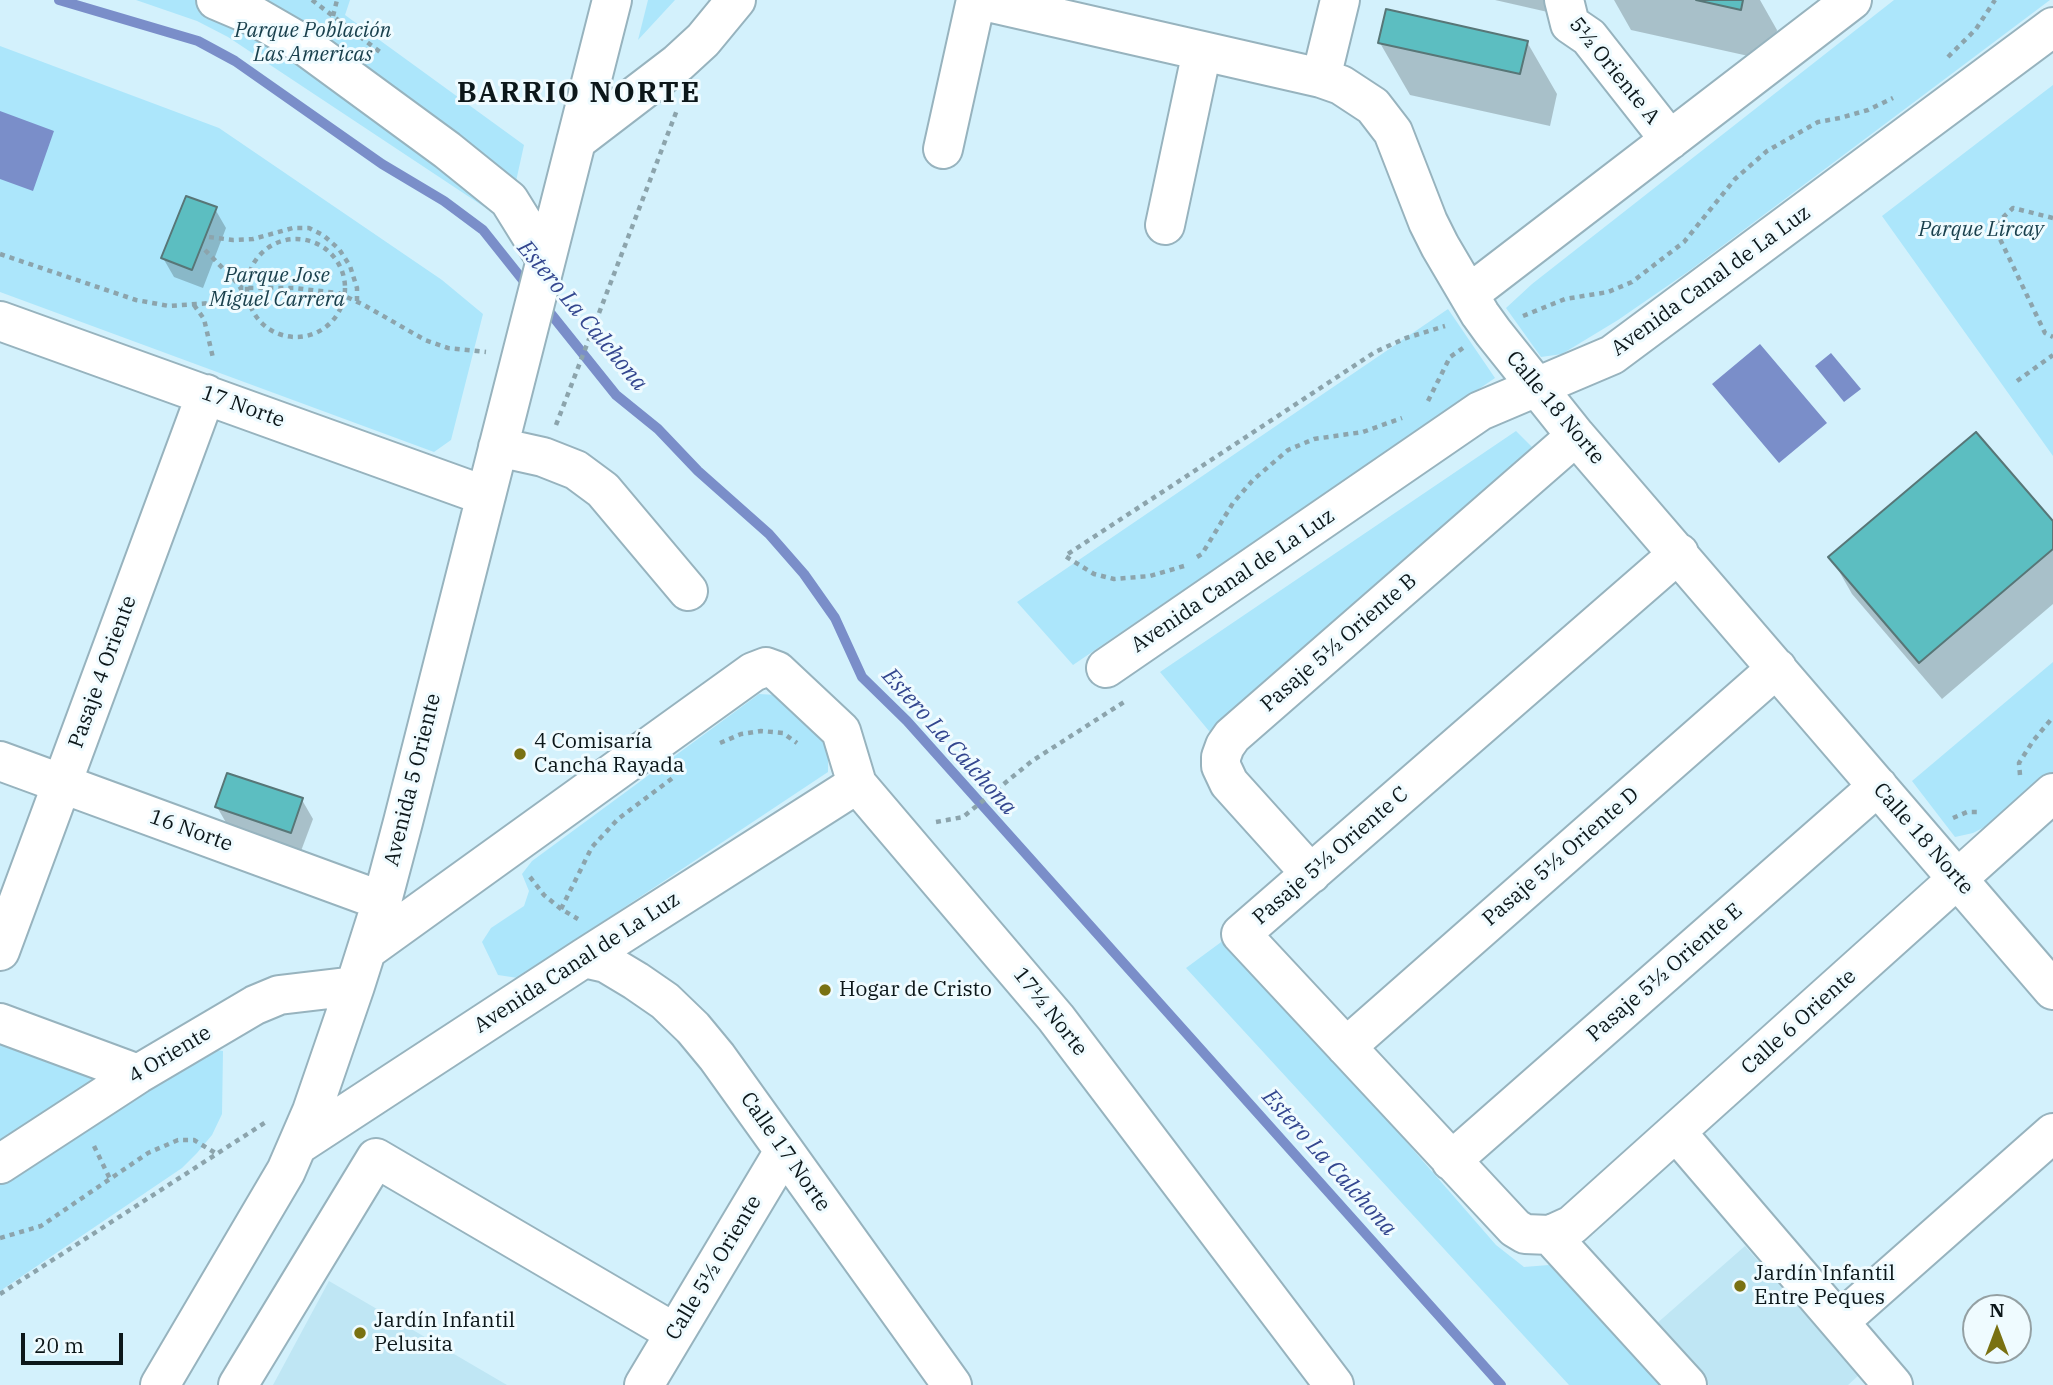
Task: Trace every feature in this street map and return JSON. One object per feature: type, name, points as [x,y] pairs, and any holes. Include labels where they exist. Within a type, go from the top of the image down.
[{"type":"street","points":[[216,0],[256,17],[301,43],[457,158],[509,200],[545,258]]},
{"type":"street","name":"Avenida 5 Oriente","points":[[160,1385],[272,1197],[285,1132],[355,986],[367,950],[382,901],[612,0]]},
{"type":"street","points":[[576,141],[678,63],[703,40],[736,0]]},
{"type":"street","points":[[943,149],[978,0]]},
{"type":"street","name":"Calle 18 Norte","points":[[978,0],[1321,78],[1360,95],[1384,118],[1393,132],[1428,222],[1493,332],[1536,388],[2053,990]]},
{"type":"street","points":[[1321,78],[1340,0]]},
{"type":"street","name":"5½ Oriente A","points":[[1564,0],[1570,24],[1589,37],[1670,140]]},
{"type":"street","points":[[1469,294],[1852,0]]},
{"type":"street","name":"Avenida Canal de La Luz","points":[[1106,668],[1480,411],[1612,355],[2053,27]]},
{"type":"street","points":[[1165,225],[1202,51]]},
{"type":"street","name":"17 Norte","points":[[0,321],[485,496]]},
{"type":"street","name":"Pasaje 4 Oriente","points":[[0,951],[206,394]]},
{"type":"street","name":"Pasaje 5½ Oriente B","points":[[1311,874],[1229,783],[1221,757],[1225,746],[1233,736],[1576,436]]},
{"type":"street","points":[[498,447],[554,461],[576,470],[603,490],[688,592]]},
{"type":"street","name":"Pasaje 5½ Oriente C","points":[[1679,553],[1241,934],[1515,1228],[1525,1234],[1544,1235],[1687,1385]]},
{"type":"street","name":"17½ Norte","points":[[509,848],[753,672],[766,667],[777,671],[841,730],[857,784],[1056,1018],[1334,1385]]},
{"type":"street","name":"Pasaje 5½ Oriente D","points":[[1346,1047],[1777,668]]},
{"type":"street","name":"16 Norte","points":[[0,761],[382,901]]},
{"type":"street","name":"Avenida Canal de La Luz","points":[[285,1132],[584,958],[857,784]]},
{"type":"street","name":"Pasaje 5½ Oriente E","points":[[1451,1161],[1878,786]]},
{"type":"street","name":"Calle 6 Oriente","points":[[1544,1235],[1562,1231],[1572,1224],[1957,879],[2039,790]]},
{"type":"street","points":[[367,950],[509,848]]},
{"type":"street","name":"Calle 17 Norte","points":[[584,958],[606,963],[636,981],[665,1001],[693,1028],[784,1151],[932,1376]]},
{"type":"street","name":"4 Oriente","points":[[0,1164],[138,1074],[255,1005],[279,995],[355,986]]},
{"type":"street","points":[[0,1023],[138,1074]]},
{"type":"street","points":[[1675,1132],[1893,1385]]},
{"type":"street","points":[[1839,1322],[2053,1133]]},
{"type":"street","name":"Calle 5½ Oriente","points":[[644,1385],[784,1151]]},
{"type":"street","points":[[239,1385],[376,1158],[675,1333]]},
{"type":"path","points":[[333,16],[337,0]]},
{"type":"path","points":[[1941,64],[1976,29],[1995,0]]},
{"type":"path","points":[[1423,410],[1450,356],[1533,310],[1565,299],[1608,292],[1632,282],[1684,242],[1735,179],[1767,151],[1818,122],[1868,110],[1903,91]]},
{"type":"path","points":[[563,405],[679,104]]},
{"type":"path","points":[[2053,218],[2013,208],[1997,223],[2000,239],[2039,321],[2045,333],[2053,337]]},
{"type":"path","points":[[209,237],[253,239],[293,228],[309,228],[323,235],[339,249],[350,266],[358,288],[357,302]]},
{"type":"path","points":[[205,250],[245,288],[253,313],[263,325],[276,334],[308,336],[324,330],[336,318],[344,303],[346,286],[342,270],[333,255],[320,245],[304,239],[281,242],[261,254],[251,267],[245,288]]},
{"type":"path","points":[[0,254],[136,300],[169,306],[211,303],[245,288],[294,288],[345,296],[425,340],[448,348],[487,353],[519,363]]},
{"type":"path","points":[[194,304],[204,319],[213,351],[206,394]]},
{"type":"path","points":[[2017,381],[2053,355]]},
{"type":"path","points":[[1065,556],[1094,573],[1114,579],[1150,576],[1182,568],[1202,554],[1233,503],[1253,480],[1289,450],[1314,439],[1363,432],[1412,414]]},
{"type":"path","points":[[963,817],[1032,761],[1127,700],[1106,668]]},
{"type":"path","points":[[2039,790],[2019,774],[2019,763],[2053,717]]},
{"type":"path","points":[[712,746],[741,734],[761,731],[783,733],[800,745]]},
{"type":"path","points":[[561,909],[592,847],[618,819],[676,775]]},
{"type":"path","points":[[509,848],[544,895],[561,909],[585,923],[618,936]]},
{"type":"path","points":[[0,1294],[216,1154],[285,1132]]},
{"type":"path","points":[[0,1238],[41,1226],[148,1153],[178,1140],[194,1140],[216,1154]]},
{"type":"shaded area","points":[[0,111],[54,131],[33,191],[0,179]]},
{"type":"shaded area","points":[[1760,344],[1827,423],[1779,463],[1712,384]]},
{"type":"shaded area","points":[[1831,353],[1861,389],[1844,402],[1815,366]]},
{"type":"shaded area","name":"Jardín Infantil Entre Peques","points":[[1745,1246],[1859,1375],[1848,1385],[1709,1385],[1655,1325]]},
{"type":"shaded area","name":"Jardín Infantil Pelusita","points":[[329,1281],[507,1385],[273,1385]]},
{"type":"green space","name":"Parque Población Las Americas","points":[[136,0],[350,0],[345,15],[524,145],[507,222],[228,37],[197,21]]},
{"type":"green space","points":[[648,0],[675,0],[638,40]]},
{"type":"green space","points":[[1894,0],[2050,0],[1689,271],[1618,320],[1562,354],[1541,357],[1506,308],[1532,284]]},
{"type":"green space","name":"Parque Jose Miguel Carrera","points":[[0,46],[219,128],[442,280],[483,314],[451,440],[434,452],[0,292]]},
{"type":"green space","name":"Parque Lircay","points":[[2053,85],[2053,456],[1882,216]]},
{"type":"green space","points":[[1448,309],[1495,378],[1073,665],[1017,602]]},
{"type":"green space","points":[[1516,431],[1539,454],[1214,737],[1160,672]]},
{"type":"green space","points":[[2053,662],[2053,774],[2004,817],[1973,833],[1955,837],[1912,781]]},
{"type":"green space","points":[[759,694],[777,695],[828,747],[828,772],[518,978],[498,975],[482,942],[491,928],[524,906],[529,891],[522,874],[532,861]]},
{"type":"green space","points":[[1228,937],[1496,1245],[1524,1267],[1549,1265],[1660,1385],[1569,1385],[1186,968]]},
{"type":"green space","points":[[0,1034],[107,1079],[0,1148]]},
{"type":"green space","points":[[209,1049],[223,1051],[222,1114],[212,1135],[197,1153],[182,1168],[0,1291],[0,1183]]},
{"type":"building","points":[[1696,0],[1743,0],[1741,10]]},
{"type":"building","points":[[1386,9],[1528,41],[1520,74],[1378,43]]},
{"type":"building","points":[[186,196],[217,207],[192,270],[161,258]]},
{"type":"building","points":[[1976,432],[2053,521],[2053,549],[1919,663],[1828,557]]},
{"type":"building","points":[[227,773],[303,798],[291,833],[215,807]]},
{"type":"waterway","name":"Estero La Calchona","points":[[59,0],[198,41],[235,61],[382,164],[444,201],[483,230],[530,289]]},
{"type":"waterway","name":"Estero La Calchona","points":[[543,304],[616,395],[658,429],[698,471],[769,534],[804,574],[835,618],[862,677],[907,721],[1501,1385]]},
{"type":"place","name":"4 Comisaría Cancha Rayada","points":[[520,754]]},
{"type":"place","name":"Hogar de Cristo","points":[[825,990]]},
{"type":"place","name":"Jardín Infantil Entre Peques","points":[[1740,1286]]},
{"type":"place","name":"Jardín Infantil Pelusita","points":[[360,1333]]},
{"type":"district","name":"BARRIO NORTE","points":[[579,94]]}]
